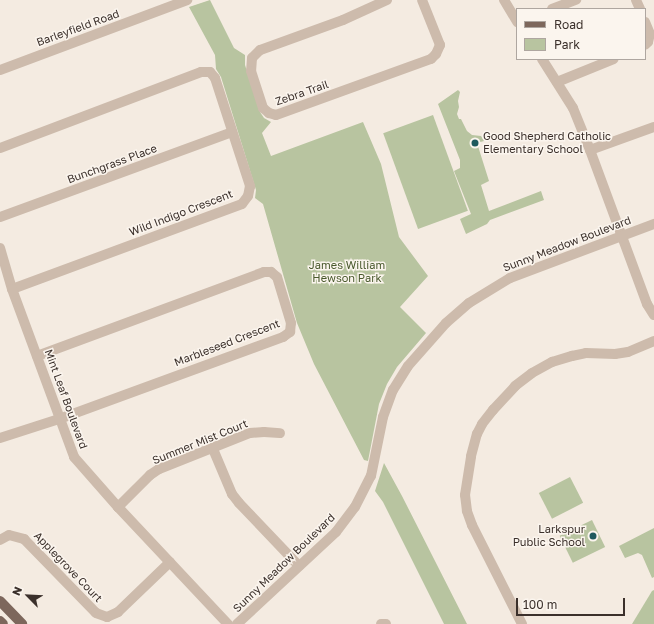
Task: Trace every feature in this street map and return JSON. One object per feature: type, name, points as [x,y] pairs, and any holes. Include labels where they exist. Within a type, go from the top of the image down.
[{"type":"main road","points":[[0,601],[22,624]]},
{"type":"main road","points":[[0,621],[3,624]]},
{"type":"street","name":"Barleyfield Road","points":[[0,70],[187,0]]},
{"type":"street","name":"Zebra Trail","points":[[387,0],[343,20],[260,50],[252,58],[251,71],[264,108],[269,113],[276,115],[431,59],[436,54],[440,45],[422,0]]},
{"type":"street","points":[[504,0],[516,20]]},
{"type":"street","points":[[555,8],[576,0]]},
{"type":"street","points":[[646,24],[650,34],[646,44]]},
{"type":"street","points":[[543,60],[573,108],[590,150],[646,304],[654,315]]},
{"type":"street","points":[[557,82],[612,60]]},
{"type":"street","name":"Wild Indigo Crescent","points":[[0,148],[201,72],[210,72],[216,78],[250,186],[248,196],[242,204],[12,289]]},
{"type":"street","points":[[590,150],[654,127]]},
{"type":"street","name":"Bunchgrass Place","points":[[0,218],[232,132]]},
{"type":"street","name":"Sunny Meadow Boulevard","points":[[237,624],[336,532],[355,507],[371,476],[383,417],[393,390],[408,366],[446,323],[469,303],[510,278],[654,224]]},
{"type":"street","name":"Mint Leaf Boulevard","points":[[0,248],[12,289],[74,457],[118,507],[228,624]]},
{"type":"street","name":"Marbleseed Crescent","points":[[37,356],[264,272],[271,272],[277,277],[291,323],[290,332],[283,337],[59,419]]},
{"type":"street","points":[[522,624],[466,512],[465,495],[470,456],[480,429],[492,410],[514,386],[532,373],[552,362],[586,353],[615,354],[628,352],[654,341]]},
{"type":"street","points":[[0,438],[59,419]]},
{"type":"street","name":"Summer Mist Court","points":[[118,507],[150,475],[159,469],[250,434],[264,432],[280,433]]},
{"type":"street","points":[[213,449],[232,494],[250,517],[299,566]]},
{"type":"street","name":"Applegrove Court","points":[[0,540],[9,535],[24,538],[96,613],[107,617],[118,612],[170,562]]},
{"type":"street","points":[[381,624],[386,624]]},
{"type":"green space","name":"James William Hewson Park","points":[[210,0],[234,48],[245,55],[245,65],[260,112],[264,118],[271,122],[262,133],[271,156],[363,122],[381,164],[399,237],[428,276],[400,307],[426,333],[397,367],[387,384],[379,404],[368,461],[364,460],[314,364],[297,323],[263,204],[255,198],[256,190],[221,77],[216,69],[215,55],[189,7]]},
{"type":"green space","points":[[458,90],[460,92],[457,114],[459,119],[461,119],[467,131],[472,135],[481,136],[484,141],[477,143],[489,181],[481,185],[489,211],[541,191],[544,200],[490,220],[487,224],[466,234],[460,219],[471,214],[454,171],[460,168],[460,160],[438,104]]},
{"type":"green space","points":[[433,115],[468,211],[418,229],[383,133]]},
{"type":"green space","points":[[384,463],[467,624],[444,624],[383,502],[375,491]]},
{"type":"green space","points":[[570,477],[583,503],[552,519],[539,493]]},
{"type":"green space","points":[[592,520],[605,547],[573,563],[560,536]]},
{"type":"green space","points":[[654,528],[654,577],[652,578],[642,555],[638,553],[625,558],[619,546]]},
{"type":"green space","points":[[654,590],[654,624],[632,624],[652,591]]},
{"type":"place","name":"Good Shepherd Catholic Elementary School","points":[[475,143]]},
{"type":"place","name":"Larkspur Public School","points":[[593,536]]}]
